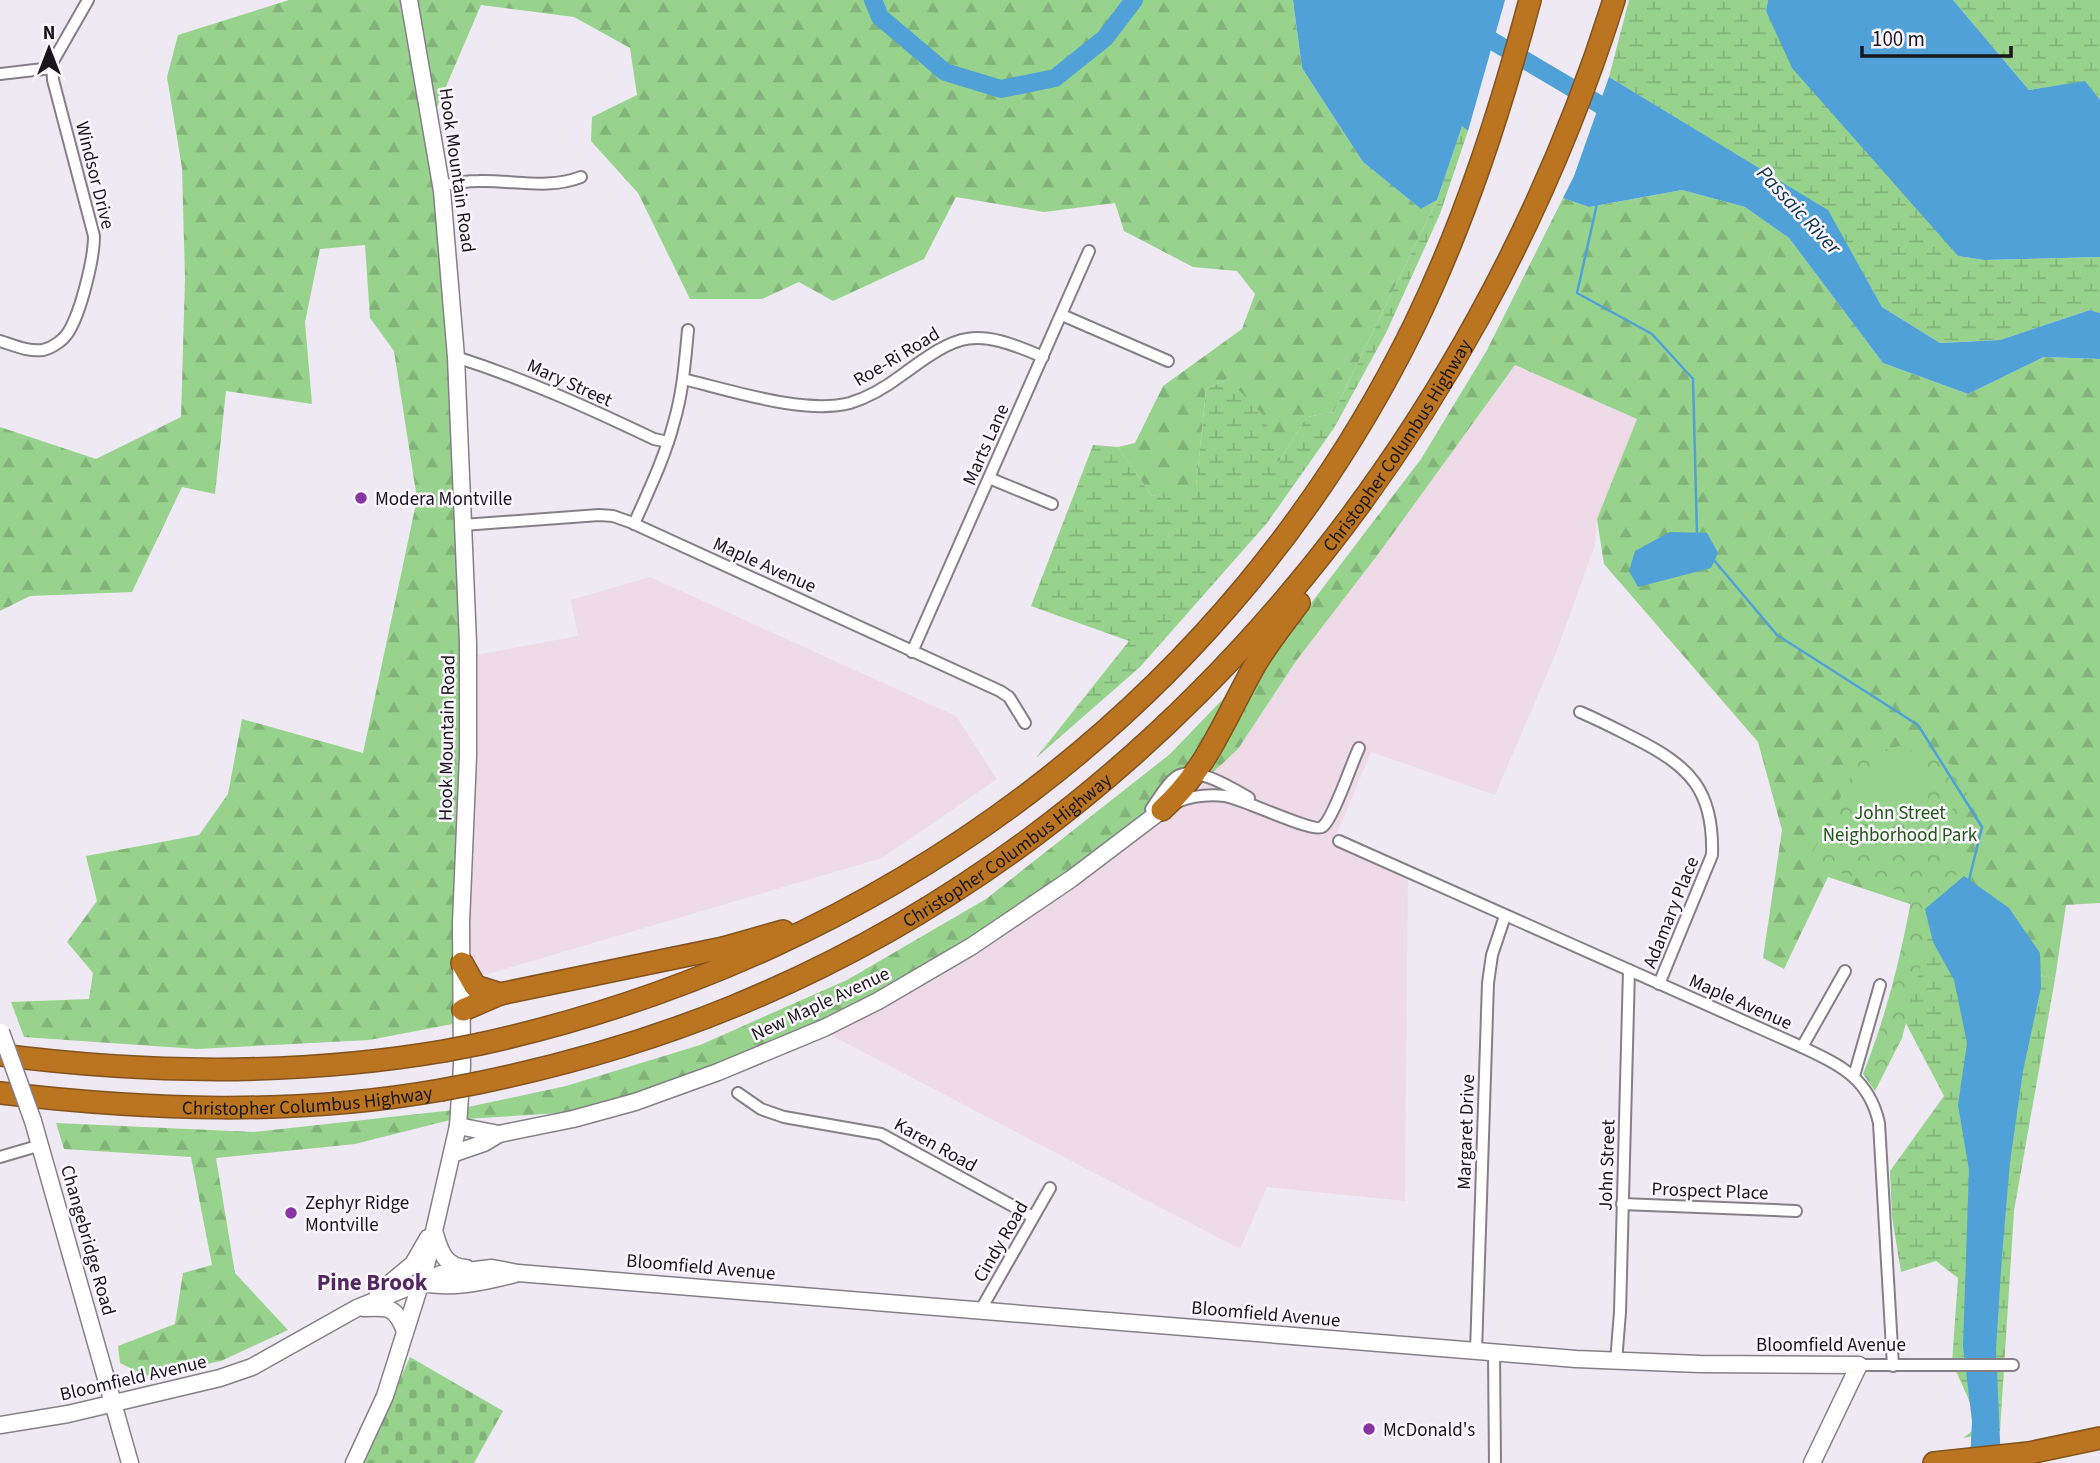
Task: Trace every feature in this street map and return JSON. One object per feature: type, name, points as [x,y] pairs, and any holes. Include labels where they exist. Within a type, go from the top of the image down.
[{"type":"highway","name":"Christopher Columbus Highway","points":[[0,1093],[114,1105],[191,1109],[343,1103],[478,1083],[559,1065],[628,1045],[733,1007],[849,953],[969,883],[1092,792],[1149,742],[1204,688],[1282,604],[1330,543],[1396,452],[1478,318],[1543,188],[1597,52],[1614,0]]},
{"type":"highway","name":"Christopher Columbus Highway","points":[[0,1055],[116,1067],[229,1071],[340,1066],[480,1044],[584,1018],[685,985],[788,941],[885,890],[978,831],[1096,738],[1177,662],[1251,579],[1318,489],[1377,394],[1433,285],[1486,149],[1530,2]]},
{"type":"highway","points":[[1162,810],[1197,772],[1215,745],[1263,652],[1335,550],[1396,452]]},
{"type":"highway","points":[[463,1010],[499,994],[746,943],[813,920],[885,890]]},
{"type":"highway","points":[[462,963],[475,986],[499,994]]},
{"type":"highway","points":[[1943,1462],[2004,1457],[2100,1438]]},
{"type":"street","points":[[0,74],[52,68],[63,41],[88,0]]},
{"type":"street","name":"Hook Mountain Road","points":[[354,1463],[384,1396],[421,1283],[434,1231],[458,1126],[463,1010],[461,923],[468,756],[468,643],[456,357],[442,186],[409,0]]},
{"type":"street","name":"Windsor Drive","points":[[0,341],[30,350],[45,349],[60,341],[69,331],[79,305],[94,248],[94,236],[52,68]]},
{"type":"street","points":[[442,186],[481,181],[557,184],[581,177]]},
{"type":"street","name":"Marts Lane","points":[[912,652],[1089,251]]},
{"type":"street","points":[[1062,315],[1168,361]]},
{"type":"street","points":[[634,524],[674,421],[688,330]]},
{"type":"street","name":"Roe-Ri Road","points":[[682,380],[785,402],[829,407],[868,396],[885,387],[940,347],[966,338],[993,339],[1013,344],[1042,357]]},
{"type":"street","name":"Mary Street","points":[[456,357],[502,371],[552,391],[654,439],[668,442]]},
{"type":"street","points":[[989,478],[1052,504]]},
{"type":"street","name":"Maple Avenue","points":[[463,524],[612,516],[1009,697],[1025,723]]},
{"type":"street","name":"Adamary Place","points":[[1580,712],[1667,755],[1692,778],[1708,808],[1713,838],[1712,855],[1660,984]]},
{"type":"street","points":[[1162,810],[1180,801],[1212,795],[1237,799],[1304,826],[1317,828],[1323,826],[1331,815],[1359,748]]},
{"type":"street","name":"New Maple Avenue","points":[[1124,838],[1152,808],[1172,780],[1184,772],[1197,772]]},
{"type":"street","points":[[1197,772],[1231,788],[1263,808]]},
{"type":"street","name":"New Maple Avenue","points":[[452,1154],[484,1143],[499,1134],[635,1102],[718,1072],[824,1027],[890,994],[972,946],[1071,879],[1162,810]]},
{"type":"street","name":"Maple Avenue","points":[[1339,841],[1802,1047],[1838,1064],[1854,1076],[1868,1094],[1879,1123],[1893,1366]]},
{"type":"street","name":"Margaret Drive","points":[[1476,1352],[1488,983],[1492,955],[1505,916]]},
{"type":"street","name":"John Street","points":[[1616,1362],[1629,970]]},
{"type":"street","points":[[1802,1047],[1845,971]]},
{"type":"street","points":[[1854,1076],[1880,985]]},
{"type":"street","name":"Changebridge Road","points":[[0,1031],[41,1145],[130,1463]]},
{"type":"street","name":"Karen Road","points":[[738,1093],[761,1109],[784,1117],[881,1134],[1033,1217]]},
{"type":"street","name":"New Maple Avenue","points":[[458,1126],[499,1134]]},
{"type":"street","points":[[0,1157],[41,1145]]},
{"type":"street","name":"Cindy Road","points":[[980,1311],[1050,1188]]},
{"type":"street","name":"Prospect Place","points":[[1622,1205],[1796,1211]]},
{"type":"street","points":[[434,1231],[447,1261],[459,1268],[486,1268]]},
{"type":"street","points":[[357,1308],[413,1264],[420,1249],[434,1231]]},
{"type":"street","name":"Bloomfield Avenue","points":[[0,1425],[68,1414],[188,1387],[252,1367],[357,1308],[388,1294],[441,1274],[486,1268],[518,1273],[1616,1362],[2012,1365]]},
{"type":"street","name":"Bloomfield Avenue","points":[[421,1283],[439,1287],[492,1280],[518,1273]]},
{"type":"street","points":[[357,1308],[390,1309],[396,1312],[405,1331]]},
{"type":"street","points":[[1494,1353],[1495,1463]]},
{"type":"street","points":[[1812,1463],[1859,1365]]},
{"type":"shaded area","points":[[1515,365],[1637,419],[1597,519],[1595,545],[1556,653],[1495,795],[1371,752],[1335,838],[1408,869],[1405,1201],[1267,1187],[1240,1249],[821,1030],[1205,779],[1238,749],[1296,661],[1379,553]]},
{"type":"shaded area","points":[[650,577],[956,716],[997,779],[882,858],[464,981],[471,656],[578,636],[571,600]]},
{"type":"green space","points":[[289,0],[1293,0],[1302,68],[1363,162],[1421,209],[1437,200],[1334,412],[1307,417],[1278,463],[1228,379],[1206,389],[1196,488],[1152,496],[1118,447],[1135,443],[1163,386],[1242,329],[1255,294],[1237,271],[1193,267],[1124,231],[1115,203],[1044,212],[956,197],[924,259],[833,301],[799,282],[762,299],[690,299],[638,193],[591,141],[592,117],[637,95],[630,48],[574,17],[481,5],[429,126],[452,273],[471,656],[463,1022],[369,1040],[197,1049],[24,1037],[11,1002],[89,999],[93,973],[67,942],[97,901],[86,856],[199,835],[228,794],[242,719],[363,753],[417,499],[394,351],[370,318],[365,245],[320,249],[305,322],[312,404],[226,391],[215,494],[182,487],[132,592],[30,596],[0,611],[0,427],[96,459],[181,417],[185,279],[182,168],[167,77],[178,35]]},
{"type":"green space","points":[[1629,0],[1768,0],[1766,11],[1958,256],[1984,260],[2100,257],[2100,313],[2090,310],[2000,340],[1940,343],[1882,307],[1827,210],[1609,77]]},
{"type":"green space","points":[[1953,0],[2100,0],[2100,100],[2085,82],[2029,90]]},
{"type":"green space","points":[[1462,125],[1468,131],[1440,214],[1386,333],[1334,428],[1267,523],[1140,667],[1036,758],[1129,641],[1031,606],[1093,445],[1118,447],[1152,496],[1196,487],[1206,389],[1228,379],[1264,416],[1278,463],[1307,417],[1334,412],[1437,200]]},
{"type":"green space","points":[[1682,190],[1745,207],[1789,238],[1883,363],[1968,394],[2044,357],[2100,359],[2100,903],[2066,905],[2055,979],[2007,967],[1925,909],[1828,877],[1784,969],[1763,958],[1782,830],[1758,742],[1604,564],[1597,519],[1637,419],[1515,365],[1379,553],[1296,661],[1238,749],[1175,808],[1040,903],[821,1030],[608,1110],[450,1120],[355,1144],[216,1158],[235,1273],[288,1330],[221,1361],[146,1376],[120,1363],[118,1346],[175,1324],[183,1273],[212,1265],[191,1157],[64,1149],[56,1123],[254,1132],[454,1110],[566,1086],[700,1045],[847,980],[986,899],[1170,754],[1296,623],[1421,459],[1487,350],[1563,198],[1589,207]]},
{"type":"green space","name":"John Street Neighborhood Park","points":[[1899,746],[1969,771],[1962,866],[1937,903],[1902,1038],[1875,1091],[1863,1074],[1892,986],[1912,896],[1808,862],[1861,756]]},
{"type":"green space","points":[[1896,756],[1908,760],[1934,777],[1911,827],[1852,799],[1875,767]]},
{"type":"green space","points":[[1934,805],[1953,807],[1950,842],[1931,840]]},
{"type":"green space","points":[[1925,909],[2007,967],[2055,979],[2014,1211],[2000,1431],[1963,1438],[1980,1425],[1952,1362],[1958,1278],[1936,1261],[1901,1272],[1892,1217],[1890,1171],[1944,1096],[1901,1014]]},
{"type":"green space","points":[[410,1357],[503,1411],[474,1463],[362,1463]]},
{"type":"water","points":[[1293,0],[1505,0],[1468,131],[1462,126],[1437,200],[1421,209],[1363,162],[1302,68]]},
{"type":"water","points":[[1768,0],[1953,0],[2029,90],[2085,81],[2100,100],[2100,257],[1984,260],[1958,256],[1792,68],[1766,11]]},
{"type":"water","points":[[1609,77],[1828,210],[1882,307],[1940,343],[2000,340],[2090,310],[2100,313],[2100,359],[2044,357],[1968,394],[1883,363],[1789,238],[1745,207],[1682,190],[1589,207],[1563,198],[1574,176]]},
{"type":"water","points":[[1670,532],[1707,533],[1718,553],[1711,568],[1638,587],[1629,571],[1635,551]]},
{"type":"water","points":[[1964,876],[2009,908],[2040,953],[2041,987],[2023,1071],[2010,1162],[2002,1255],[1996,1349],[2001,1463],[1970,1463],[1972,1421],[1963,1346],[1969,1170],[1958,1105],[1967,1043],[1954,980],[1933,942],[1925,909]]},
{"type":"waterway","name":"Passaic River","points":[[873,0],[880,17],[945,72],[1001,89],[1055,78],[1105,38],[1134,0]]},
{"type":"waterway","name":"Passaic River","points":[[1474,30],[1619,116]]},
{"type":"waterway","points":[[1597,204],[1577,293],[1652,334],[1693,379],[1697,534]]},
{"type":"waterway","points":[[1713,559],[1777,635],[1918,725],[1982,827],[1969,880]]},
{"type":"place","name":"Modera Montville","points":[[361,498]]},
{"type":"place","name":"Zephyr Ridge Montville","points":[[291,1213]]},
{"type":"place","name":"McDonald's","points":[[1369,1429]]},
{"type":"district","name":"Pine Brook","points":[[372,1282]]}]
